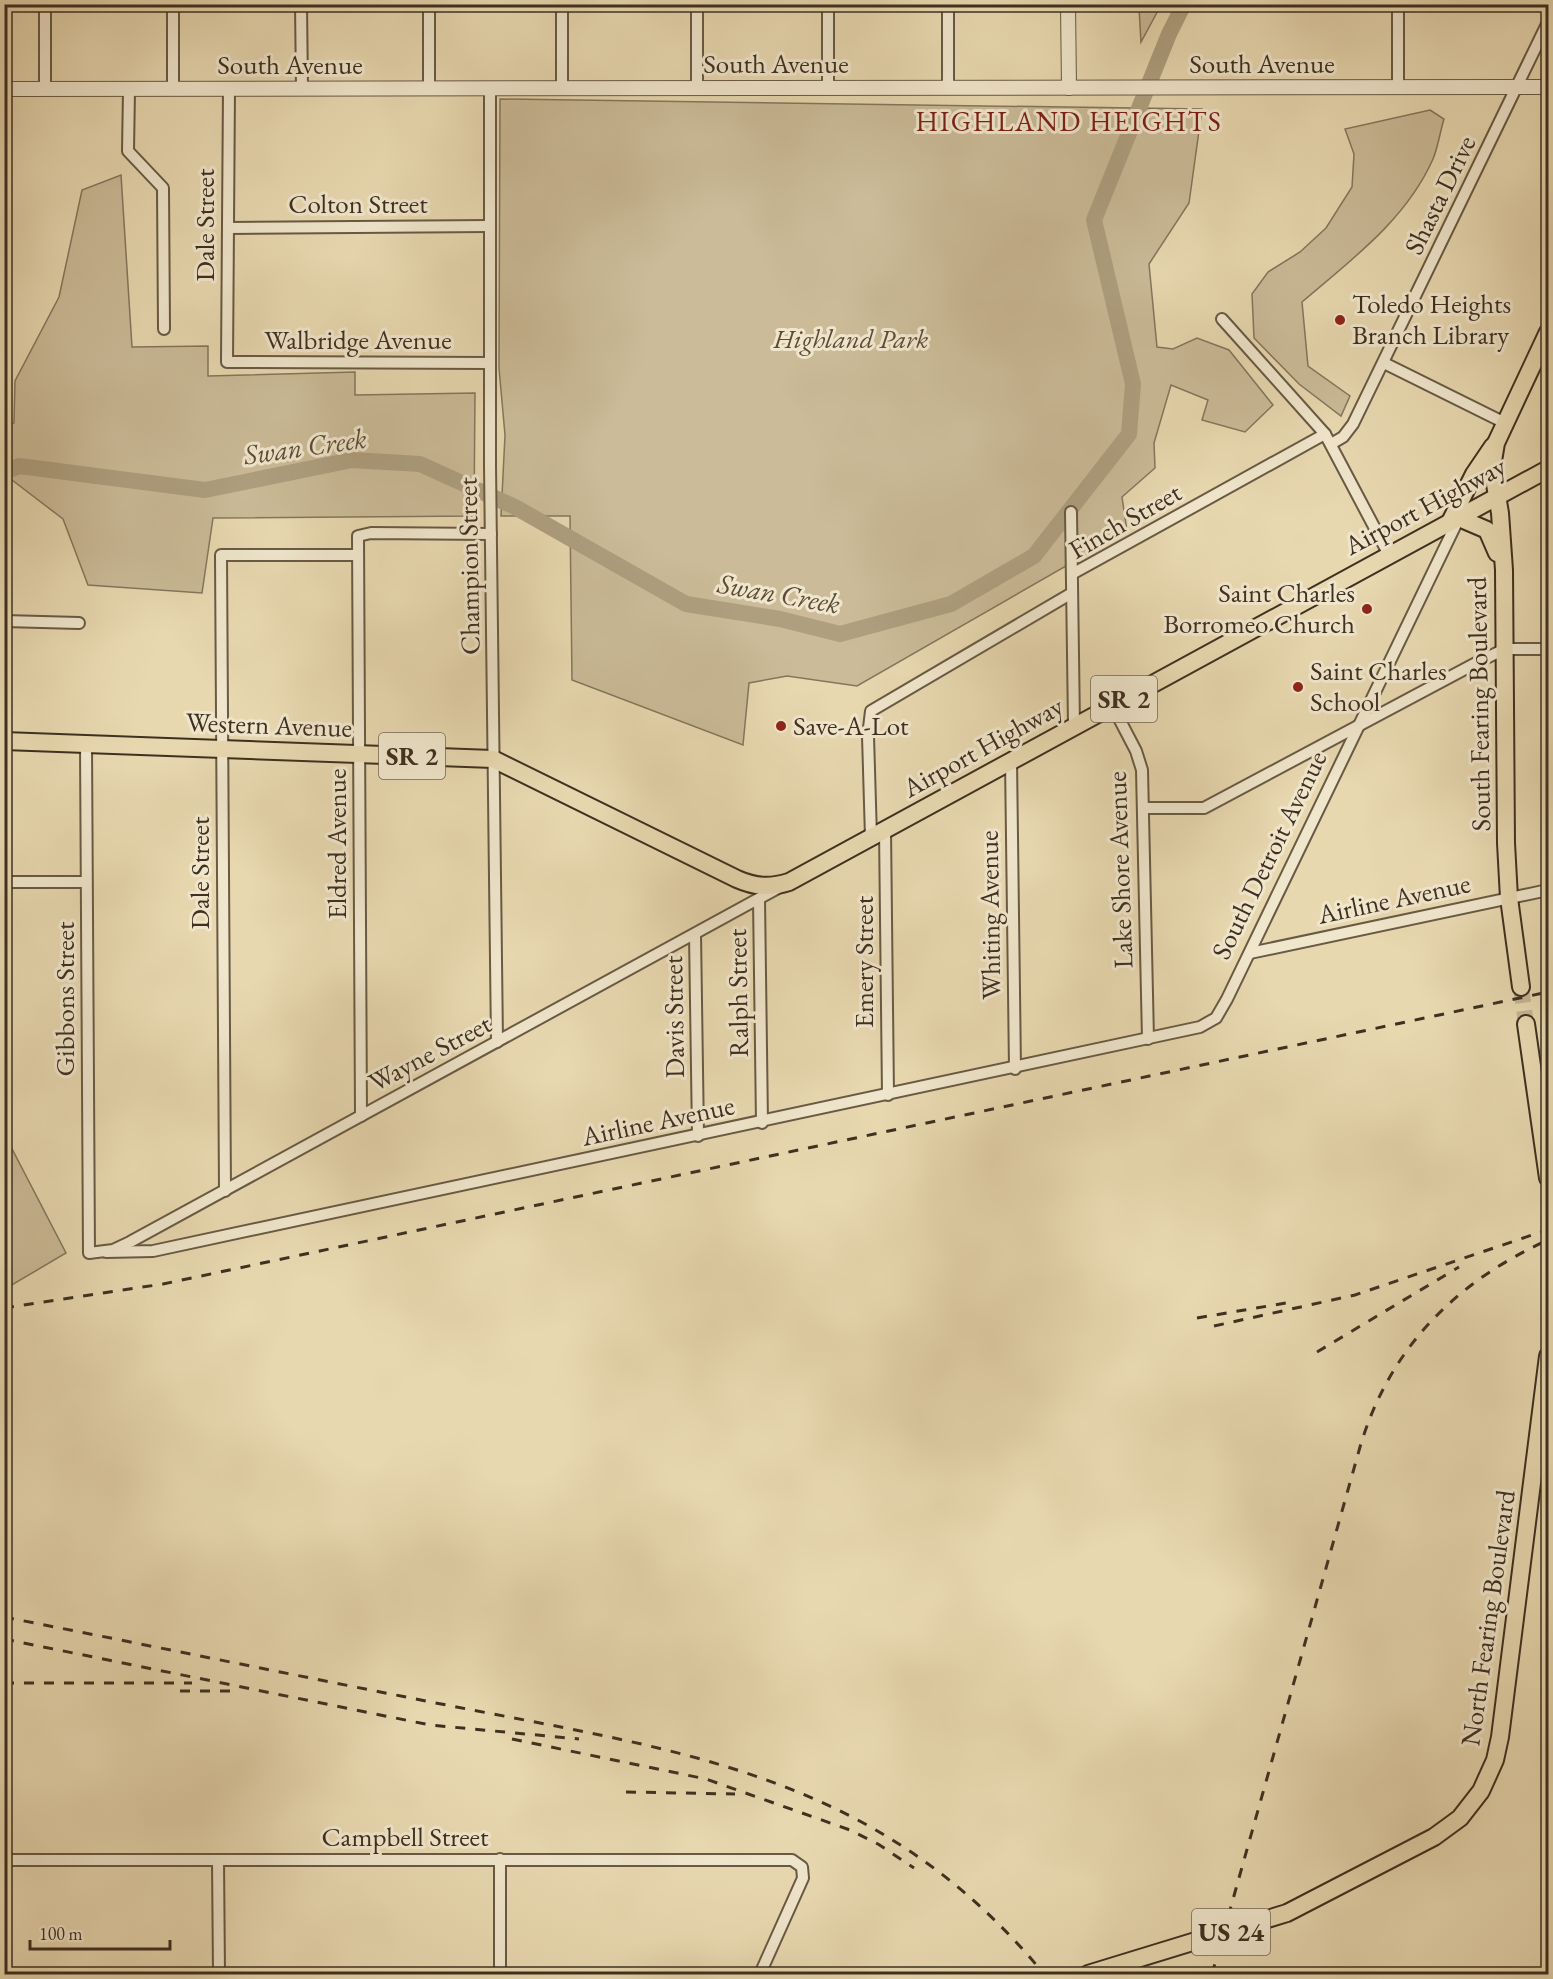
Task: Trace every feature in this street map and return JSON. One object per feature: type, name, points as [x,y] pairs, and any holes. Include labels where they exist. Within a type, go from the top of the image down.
[{"type":"main road","points":[[1505,423],[1548,332]]},
{"type":"main road","name":"South Fearing Boulevard","points":[[1505,423],[1496,443],[1492,467],[1504,570],[1509,898],[1521,987]]},
{"type":"main road","points":[[1496,443],[1474,474],[1455,520],[1487,530],[1504,570]]},
{"type":"main road","name":"Airport Highway","points":[[789,882],[1548,469]]},
{"type":"main road","name":"Western Avenue","points":[[4,741],[493,759],[743,882],[770,887],[789,882]]},
{"type":"main road","points":[[1526,1024],[1548,1178]]},
{"type":"main road","name":"North Fearing Boulevard","points":[[1088,1974],[1287,1913],[1434,1838],[1460,1818],[1471,1806],[1490,1775],[1500,1737],[1547,1363]]},
{"type":"street","points":[[45,4],[45,89]]},
{"type":"street","points":[[173,4],[173,89]]},
{"type":"street","points":[[301,4],[302,89]]},
{"type":"street","points":[[429,4],[429,89]]},
{"type":"street","points":[[562,4],[562,88]]},
{"type":"street","points":[[697,4],[697,88]]},
{"type":"street","points":[[828,4],[828,88]]},
{"type":"street","points":[[948,4],[948,88]]},
{"type":"street","points":[[1068,4],[1069,88]]},
{"type":"street","points":[[1398,4],[1398,87]]},
{"type":"street","name":"Shasta Drive","points":[[1328,439],[1343,436],[1353,424],[1548,22]]},
{"type":"street","name":"South Avenue","points":[[4,89],[1548,87]]},
{"type":"street","name":"Dale Street","points":[[227,362],[229,89]]},
{"type":"street","name":"Champion Street","points":[[490,89],[490,466],[497,1042]]},
{"type":"street","points":[[129,90],[128,151],[163,188],[164,329]]},
{"type":"street","name":"Colton Street","points":[[228,228],[489,226]]},
{"type":"street","points":[[1222,319],[1328,439],[1389,555]]},
{"type":"street","name":"Walbridge Avenue","points":[[227,362],[490,363]]},
{"type":"street","points":[[1384,363],[1505,423]]},
{"type":"street","name":"Finch Street","points":[[871,711],[1072,593],[1072,574],[1328,439]]},
{"type":"street","points":[[1071,512],[1072,574]]},
{"type":"street","name":"South Detroit Avenue","points":[[1216,1018],[1250,953],[1360,724],[1455,520]]},
{"type":"street","name":"Eldred Avenue","points":[[361,1116],[358,536],[371,533],[491,534]]},
{"type":"street","name":"Dale Street","points":[[225,1191],[222,555],[358,555]]},
{"type":"street","points":[[1072,593],[1074,726]]},
{"type":"street","points":[[4,621],[79,623]]},
{"type":"street","points":[[1144,808],[1204,808],[1504,649],[1548,649]]},
{"type":"street","name":"Lake Shore Avenue","points":[[1112,705],[1136,751],[1143,770],[1148,1040]]},
{"type":"street","name":"Emery Street","points":[[871,711],[868,736],[878,833],[888,1095]]},
{"type":"street","name":"Gibbons Street","points":[[86,745],[89,1253]]},
{"type":"street","name":"Whiting Avenue","points":[[1011,760],[1015,1069]]},
{"type":"street","points":[[4,882],[86,882]]},
{"type":"street","name":"Wayne Street","points":[[89,1253],[106,1252],[130,1242],[789,882]]},
{"type":"street","name":"Airline Avenue","points":[[1250,953],[1548,890]]},
{"type":"street","name":"Ralph Street","points":[[759,899],[762,1122]]},
{"type":"street","name":"Davis Street","points":[[695,934],[698,1136]]},
{"type":"street","name":"Airline Avenue","points":[[106,1252],[153,1251],[1148,1040],[1200,1027],[1216,1018]]},
{"type":"street","name":"Campbell Street","points":[[4,1860],[786,1858],[797,1861],[802,1867],[803,1878],[760,1974]]},
{"type":"street","points":[[500,1859],[500,1974]]},
{"type":"street","points":[[218,1860],[219,1974]]},
{"type":"green space","points":[[1141,5],[1161,5],[1141,42],[1139,8]]},
{"type":"green space","name":"Highland Park","points":[[500,99],[1202,109],[1189,203],[1149,264],[1157,347],[1173,349],[1197,338],[1229,350],[1273,405],[1245,432],[1202,420],[1208,400],[1171,385],[1154,443],[1155,468],[1122,497],[1127,531],[857,686],[787,676],[749,683],[743,745],[572,680],[570,516],[501,516],[505,435],[499,368]]},
{"type":"green space","points":[[1430,110],[1444,119],[1435,154],[1422,181],[1393,220],[1376,238],[1302,302],[1308,366],[1350,396],[1341,416],[1299,384],[1254,338],[1252,294],[1268,272],[1300,252],[1326,228],[1352,187],[1354,154],[1345,129]]},
{"type":"green space","points":[[121,175],[132,347],[208,346],[208,376],[355,372],[355,395],[475,393],[474,516],[213,518],[202,593],[88,585],[63,519],[12,480],[5,483],[5,425],[14,423],[15,381],[59,297],[82,190]]},
{"type":"green space","points":[[4,1064],[9,1143],[66,1253],[5,1289]]},
{"type":"waterway","name":"Swan Creek","points":[[4,472],[19,466],[205,490],[352,460],[420,464],[515,507],[686,604],[780,619],[840,634],[951,604],[1034,556],[1129,434],[1133,384],[1094,220],[1169,34],[1184,4]]},
{"type":"tunnel","points":[[1521,987],[1526,1024]]},
{"type":"railway","points":[[4,1308],[163,1284],[1548,992]]},
{"type":"railway","points":[[1214,1326],[1355,1295],[1541,1232]]},
{"type":"railway","points":[[1212,1974],[1360,1447],[1373,1412],[1389,1379],[1430,1322],[1483,1276],[1548,1240]]},
{"type":"railway","points":[[1317,1352],[1459,1267]]},
{"type":"railway","points":[[1197,1318],[1286,1303]]},
{"type":"railway","points":[[4,1617],[605,1736],[687,1755],[765,1780],[840,1811],[911,1852],[979,1906],[1044,1974]]},
{"type":"railway","points":[[4,1639],[430,1725],[579,1739]]},
{"type":"railway","points":[[4,1683],[192,1683]]},
{"type":"railway","points":[[180,1691],[233,1691]]},
{"type":"railway","points":[[512,1739],[706,1779],[850,1830],[878,1844],[914,1868]]},
{"type":"railway","points":[[626,1792],[735,1794]]},
{"type":"place","name":"Toledo Heights Branch Library","points":[[1340,320]]},
{"type":"place","name":"Saint Charles Borromeo Church","points":[[1367,609]]},
{"type":"place","name":"Saint Charles School","points":[[1298,687]]},
{"type":"place","name":"Save-A-Lot","points":[[781,726]]},
{"type":"district","name":"HIGHLAND HEIGHTS","points":[[1069,121]]}]
